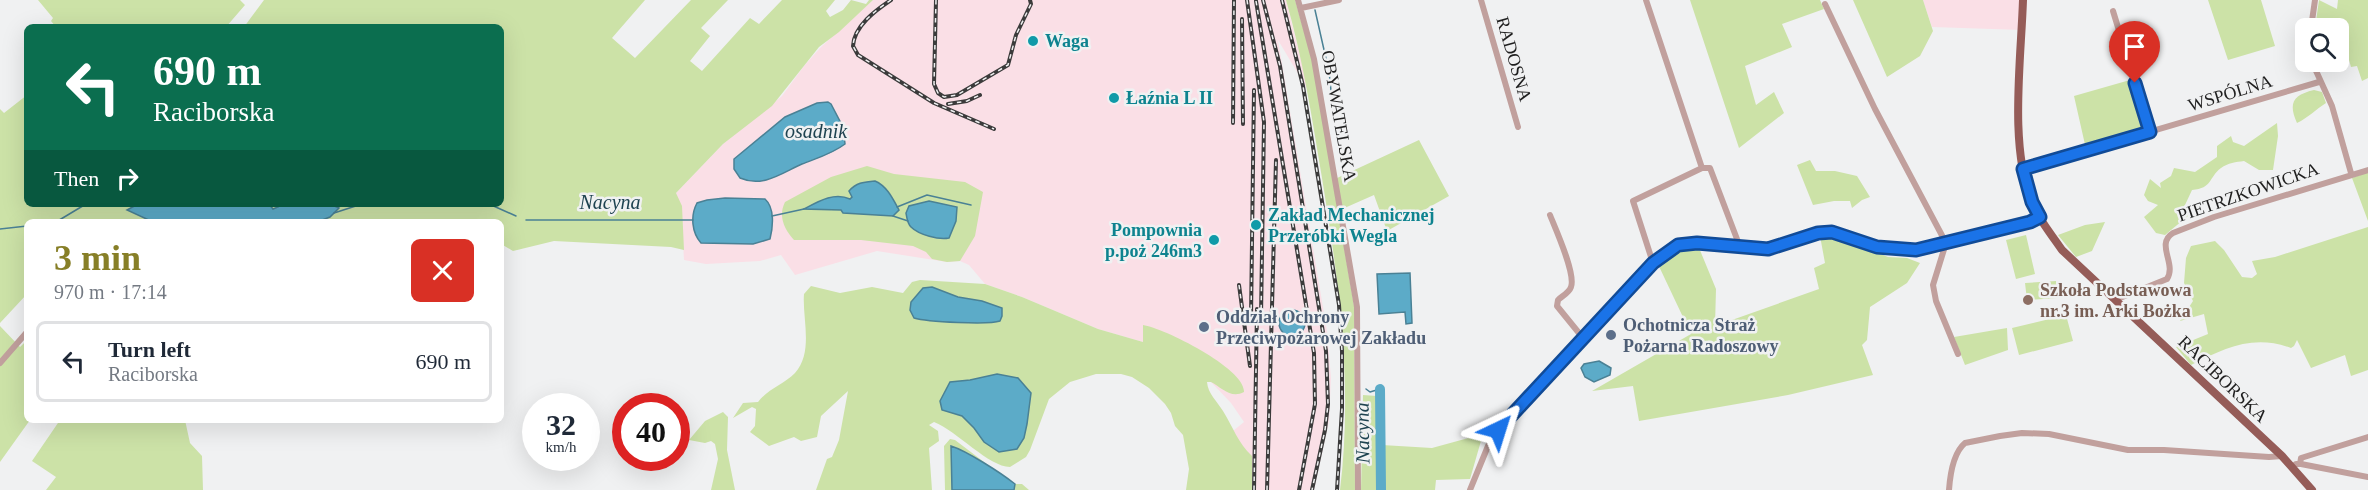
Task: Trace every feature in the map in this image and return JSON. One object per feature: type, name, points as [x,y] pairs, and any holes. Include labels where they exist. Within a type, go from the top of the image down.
[{"type":"main road","name":"RACIBORSKA","points":[[2023,0],[2020,140],[2023,169],[2032,202],[2040,217],[2062,250],[2282,456],[2296,465],[2312,490]]},
{"type":"street","name":"OBYWATELSKA","points":[[1298,0],[1316,65],[1357,307],[1358,490]]},
{"type":"street","points":[[1301,8],[1339,0]]},
{"type":"street","name":"RADOSNA","points":[[1481,0],[1518,127]]},
{"type":"street","points":[[1646,0],[1702,168]]},
{"type":"street","points":[[2312,18],[2315,0]]},
{"type":"street","points":[[1825,4],[1875,109],[1946,243],[1933,285],[1936,301],[1958,354]]},
{"type":"street","points":[[2112,11],[2150,132]]},
{"type":"street","points":[[2316,72],[2332,106],[2352,173]]},
{"type":"street","name":"WSPÓLNA","points":[[2023,169],[2319,82]]},
{"type":"street","points":[[1653,263],[1633,201],[1702,168],[1710,168],[1740,247]]},
{"type":"street","name":"PIETRZKOWICKA","points":[[2115,300],[2167,279],[2171,273],[2171,265],[2165,243],[2167,236],[2214,217],[2352,173],[2368,170]]},
{"type":"street","points":[[1550,215],[1573,284],[1569,291],[1558,300],[1557,306],[1583,338]]},
{"type":"street","points":[[1470,490],[1488,446],[1498,430],[1653,263],[1672,248],[1681,244],[1697,243],[1775,248],[1825,232],[1840,233],[1877,247],[1916,250],[2030,222],[2040,217]]},
{"type":"street","points":[[0,363],[24,335]]},
{"type":"street","points":[[1949,490],[1959,448],[1971,442],[2011,434],[2049,434],[2128,450],[2282,456]]},
{"type":"street","points":[[2368,436],[2301,458],[2296,465],[2368,477]]},
{"type":"shaded area","points":[[873,0],[1286,0],[1309,92],[1278,40],[1327,331],[1331,378],[1329,421],[1314,490],[1219,490],[1238,440],[1233,431],[1244,422],[1231,403],[1211,382],[1153,345],[1098,329],[985,284],[969,265],[960,261],[947,262],[877,251],[795,275],[781,255],[760,261],[706,264],[684,260],[682,224],[676,193],[723,144],[782,96],[821,47]]},
{"type":"shaded area","points":[[1923,0],[2023,0],[2022,30],[1932,27]]},
{"type":"green space","points":[[38,0],[240,0],[245,5],[229,24],[54,24],[51,21],[53,18]]},
{"type":"green space","points":[[264,0],[645,0],[612,38],[635,58],[691,0],[728,0],[701,28],[710,36],[690,61],[702,71],[750,18],[759,24],[782,0],[835,0],[826,11],[830,17],[843,10],[851,0],[866,4],[869,0],[873,0],[839,32],[819,47],[772,106],[723,144],[676,193],[682,206],[684,250],[671,247],[554,241],[513,251],[504,246],[504,219],[24,219],[24,297],[0,323],[0,109],[4,113],[24,97],[24,207],[504,207],[504,24],[246,24]]},
{"type":"green space","points":[[1286,0],[1295,0],[1313,63],[1354,306],[1355,490],[1340,490],[1345,412],[1339,295],[1311,111]]},
{"type":"green space","points":[[1690,0],[1820,0],[1824,9],[1782,24],[1792,47],[1745,66],[1756,105],[1774,92],[1784,113],[1739,148]]},
{"type":"green space","points":[[1853,0],[1923,0],[1933,31],[1920,56],[1887,77]]},
{"type":"green space","points":[[2208,0],[2261,0],[2275,46],[2228,60]]},
{"type":"green space","points":[[2319,0],[2337,9],[2338,0],[2368,0],[2368,78],[2362,81],[2357,66],[2351,67],[2349,18],[2316,18]]},
{"type":"green space","points":[[2130,80],[2144,129],[2141,133],[2086,149],[2074,96]]},
{"type":"green space","points":[[2314,90],[2322,92],[2326,103],[2297,123],[2293,110],[2294,101],[2301,94]]},
{"type":"green space","points":[[2277,123],[2278,136],[2273,170],[2259,170],[2244,161],[2224,166],[2207,185],[2192,190],[2185,205],[2188,216],[2165,235],[2156,233],[2144,217],[2158,205],[2148,201],[2144,195],[2150,179],[2161,188],[2160,183],[2171,176],[2174,168],[2195,172],[2217,157],[2217,146],[2231,136],[2233,142],[2244,146]]},
{"type":"green space","points":[[1419,140],[1449,196],[1387,231],[1374,195],[1340,210],[1335,179]]},
{"type":"green space","points":[[1810,160],[1816,171],[1835,171],[1857,176],[1870,197],[1852,208],[1850,201],[1813,205],[1797,165]]},
{"type":"green space","points":[[867,166],[894,174],[965,182],[983,192],[975,236],[960,261],[947,262],[932,259],[926,252],[913,246],[861,240],[794,240],[783,222],[782,212],[785,202],[831,177]]},
{"type":"green space","points":[[2368,172],[2368,221],[2352,178]]},
{"type":"green space","points":[[2105,222],[2092,251],[2076,257],[2058,235],[2085,225]]},
{"type":"green space","points":[[2368,227],[2368,370],[2351,376],[2345,355],[2311,368],[2297,340],[2291,348],[2264,342],[2239,345],[2191,365],[2176,347],[2208,334],[2204,314],[2180,321],[2193,301],[2184,283],[2186,258],[2191,246],[2215,241],[2224,250],[2242,277],[2252,278],[2257,274],[2252,261],[2275,257]]},
{"type":"green space","points":[[2026,235],[2035,274],[2016,279],[2006,240]]},
{"type":"green space","points":[[1820,236],[1838,237],[1888,257],[1907,258],[1920,263],[1907,283],[1870,307],[1867,340],[1862,345],[1873,375],[1788,395],[1639,421],[1633,386],[1592,391],[1691,334],[1656,260],[1672,248],[1697,243],[1716,289],[1715,326],[1819,289],[1814,268],[1825,263]]},
{"type":"green space","points":[[920,280],[985,284],[1098,329],[1143,342],[1143,325],[1185,341],[1218,361],[1232,372],[1241,383],[1244,392],[1235,394],[1227,392],[1207,382],[1211,394],[1239,440],[1252,456],[1252,490],[1186,490],[1189,469],[1183,435],[1175,426],[1165,404],[1149,388],[1132,377],[1121,374],[1096,374],[1070,382],[1049,399],[1026,457],[1010,467],[992,461],[934,422],[929,425],[938,431],[939,441],[929,448],[932,490],[816,490],[827,459],[832,457],[839,440],[848,391],[821,416],[817,437],[801,441],[794,437],[769,446],[750,432],[755,426],[756,409],[752,407],[733,418],[743,403],[758,402],[791,377],[801,365],[806,345],[804,294],[811,286],[840,293],[872,287],[903,293],[912,282]]},
{"type":"green space","points":[[2056,281],[2058,298],[2027,300],[2025,283]]},
{"type":"green space","points":[[2066,315],[2073,341],[2019,355],[2012,328]]},
{"type":"green space","points":[[0,326],[20,347],[24,343],[24,423],[28,423],[0,462]]},
{"type":"green space","points":[[2007,328],[2008,350],[1965,365],[1954,337]]},
{"type":"green space","points":[[1363,395],[1377,396],[1378,490],[1361,490]]},
{"type":"green space","points":[[723,412],[728,417],[727,450],[735,490],[711,490],[718,459],[715,444],[711,441],[705,443],[690,440],[705,421]]},
{"type":"green space","points":[[58,423],[186,423],[190,443],[202,456],[203,490],[46,490],[56,477],[32,461]]},
{"type":"green space","points":[[1483,434],[1470,479],[1436,480],[1435,490],[1382,490],[1382,445],[1432,448]]},
{"type":"green space","points":[[950,439],[955,440],[984,462],[980,463],[1015,484],[1022,484],[1029,490],[945,490],[944,446]]},
{"type":"water","name":"osadnik","points":[[828,102],[843,127],[845,144],[830,153],[772,178],[748,181],[740,178],[734,169],[734,159],[785,117],[817,103]]},
{"type":"water","points":[[875,181],[886,189],[899,210],[893,216],[843,213],[841,210],[804,209],[832,197],[850,199],[852,197],[849,191],[855,186]]},
{"type":"water","points":[[725,198],[765,199],[772,212],[770,239],[753,244],[701,243],[693,224],[693,213],[697,203]]},
{"type":"water","points":[[929,201],[957,207],[956,221],[949,238],[924,235],[909,224],[906,213],[909,206]]},
{"type":"water","points":[[132,207],[339,208],[325,219],[146,219],[127,210]]},
{"type":"water","points":[[1410,273],[1412,323],[1406,324],[1405,312],[1379,314],[1377,274]]},
{"type":"water","points":[[932,287],[958,297],[982,301],[1002,308],[1000,321],[984,323],[914,318],[910,310],[911,302],[923,288]]},
{"type":"water","points":[[1292,310],[1302,313],[1305,323],[1302,333],[1292,336],[1282,333],[1279,323],[1282,313]]},
{"type":"water","points":[[1599,361],[1611,368],[1610,375],[1594,382],[1585,377],[1581,368],[1584,364]]},
{"type":"water","points":[[997,374],[1018,378],[1031,393],[1024,438],[1017,449],[999,452],[984,442],[962,416],[942,410],[940,401],[950,382]]},
{"type":"water","points":[[951,446],[975,457],[1001,474],[1015,484],[1014,490],[952,490]]},
{"type":"waterway","points":[[1315,10],[1329,72],[1333,109]]},
{"type":"waterway","points":[[897,207],[927,195],[971,205]]},
{"type":"waterway","name":"Nacyna","points":[[61,219],[81,207]]},
{"type":"waterway","name":"Nacyna","points":[[334,213],[353,207]]},
{"type":"waterway","name":"Nacyna","points":[[496,207],[516,216]]},
{"type":"waterway","name":"Nacyna","points":[[772,216],[804,209]]},
{"type":"waterway","name":"Nacyna","points":[[893,216],[908,221]]},
{"type":"waterway","name":"Nacyna","points":[[526,220],[693,220]]},
{"type":"waterway","name":"Nacyna","points":[[0,229],[24,226]]},
{"type":"waterway","name":"Nacyna","points":[[1366,389],[1370,392],[1380,389]]},
{"type":"waterway","name":"Nacyna","points":[[1380,389],[1381,490]]},
{"type":"railway","points":[[891,0],[873,14],[857,32],[853,46],[858,55],[934,103],[994,129]]},
{"type":"railway","points":[[936,0],[934,84],[938,93],[944,97],[957,95],[1008,65],[1016,35],[1031,4],[1030,0]]},
{"type":"railway","points":[[1233,123],[1234,0]]},
{"type":"railway","points":[[1247,0],[1264,122],[1261,317]]},
{"type":"railway","points":[[1263,0],[1280,66],[1326,351],[1328,404],[1325,430],[1312,490]]},
{"type":"railway","points":[[1282,0],[1303,86],[1339,305],[1342,409],[1337,490]]},
{"type":"railway","points":[[1256,1],[1314,353],[1315,404],[1299,490]]},
{"type":"railway","points":[[1242,19],[1243,124]]},
{"type":"railway","points":[[1251,318],[1254,90]]},
{"type":"railway","points":[[948,104],[967,101],[980,95]]},
{"type":"railway","points":[[1267,490],[1276,160]]},
{"type":"railway","points":[[1239,285],[1250,366]]},
{"type":"railway","points":[[1254,490],[1257,309]]},
{"type":"place","name":"Waga","points":[[1033,41]]},
{"type":"place","name":"Łaźnia L II","points":[[1114,98]]},
{"type":"place","name":"Zakład Mechanicznej Przeróbki Wegla","points":[[1256,225]]},
{"type":"place","name":"Pompownia p.poż 246m3","points":[[1214,240]]},
{"type":"place","name":"Szkoła Podstawowa nr.3 im. Arki Bożka","points":[[2028,300]]},
{"type":"place","name":"Oddział Ochrony Przeciwpożarowej Zakładu","points":[[1204,327]]},
{"type":"place","name":"Ochotnicza Straż Pożarna Radoszowy","points":[[1611,335]]},
{"type":"route","points":[[1498,430],[1623,294],[1653,263],[1672,248],[1681,244],[1697,243],[1768,249],[1818,233],[1832,232],[1877,247],[1916,250],[2030,222],[2040,217],[2032,202],[2023,169],[2150,132],[2135,83]]}]
